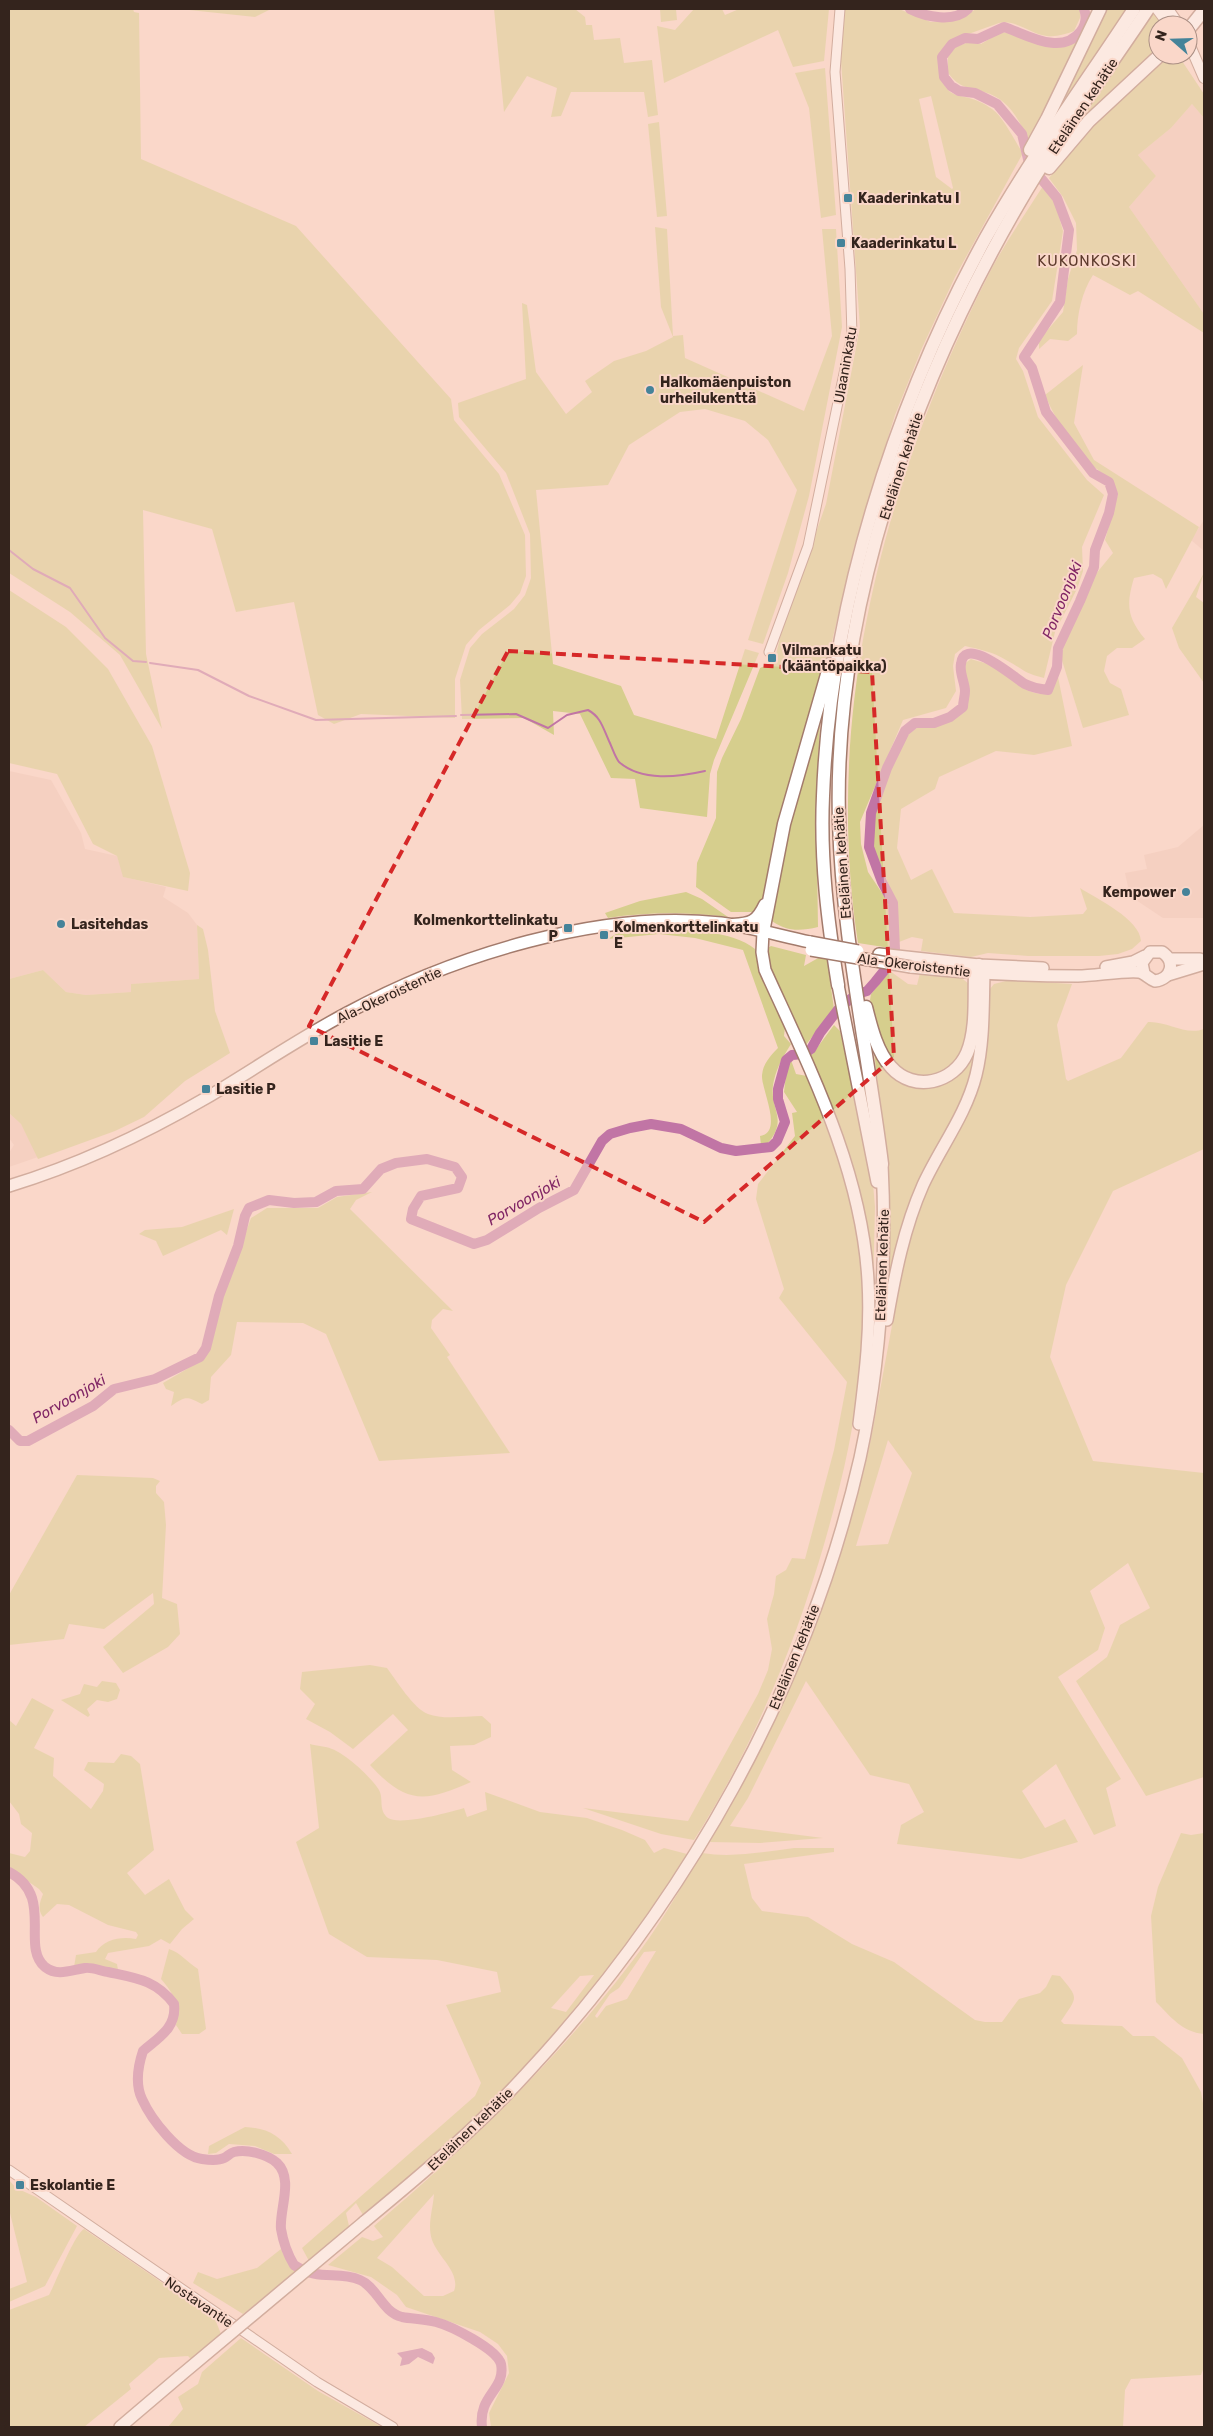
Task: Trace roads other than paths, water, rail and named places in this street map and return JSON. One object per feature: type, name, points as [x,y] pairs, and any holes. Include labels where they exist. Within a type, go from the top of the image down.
[{"type":"highway","points":[[956,308],[1023,185],[1044,151],[1078,56],[1100,9]]},
{"type":"highway","name":"Eteläinen kehätie","points":[[838,985],[830,934],[823,851],[822,798],[828,726],[852,591],[877,498],[908,406],[956,308],[985,240],[1023,185],[1134,9]]},
{"type":"highway","name":"Eteläinen kehätie","points":[[1044,151],[1148,9]]},
{"type":"highway","points":[[1044,151],[1100,110],[1149,65]]},
{"type":"highway","name":"Eteläinen kehätie","points":[[882,1164],[863,1011],[842,893],[838,822],[842,728],[853,640],[886,508],[903,454],[936,368],[956,308]]},
{"type":"highway","points":[[762,935],[784,824],[877,498]]},
{"type":"highway","points":[[733,925],[751,924],[757,920],[770,891]]},
{"type":"highway","points":[[863,1011],[890,1067],[913,1081],[934,1082],[953,1072],[967,1053],[979,970]]},
{"type":"main road","points":[[1198,64],[1204,78]]},
{"type":"main road","points":[[1193,65],[1204,84]]},
{"type":"main road","name":"Ala-Okeroistentie","points":[[684,922],[911,963],[979,970],[1078,976],[1132,972],[1145,975]]},
{"type":"main road","name":"Ala-Okeroistentie","points":[[9,1186],[72,1164],[146,1131],[211,1095],[347,1013],[432,974],[488,954],[575,932],[638,923],[684,922],[733,925],[762,935]]},
{"type":"main road","points":[[762,935],[766,970],[833,1125],[855,1196],[866,1256],[868,1338],[858,1454]]},
{"type":"main road","points":[[1204,959],[1170,959],[1159,951],[1153,951],[1145,956],[1142,966],[1145,975],[1160,980],[1168,975],[1204,964]]},
{"type":"main road","name":"Ala-Okeroistentie","points":[[979,970],[1106,967],[1132,962],[1145,956]]},
{"type":"main road","points":[[1168,975],[1171,969],[1170,959]]},
{"type":"main road","points":[[858,1454],[872,1406],[895,1278],[908,1228],[923,1185],[964,1107],[976,1074],[980,1047],[979,970]]},
{"type":"main road","name":"Eteläinen kehätie","points":[[838,985],[844,1024],[870,1142],[879,1212],[879,1279],[875,1327],[858,1454]]},
{"type":"main road","name":"Eteläinen kehätie","points":[[120,2427],[435,2163],[483,2118],[564,2032],[600,1989],[659,1908],[706,1834],[745,1764],[776,1702],[813,1613],[840,1532],[871,1395],[881,1317],[884,1242],[882,1164]]},
{"type":"street","name":"Ulaaninkatu","points":[[769,652],[808,546],[852,335],[853,304],[835,72],[840,9]]},
{"type":"street","name":"Nostavantie","points":[[9,2170],[313,2379],[394,2427]]},
{"type":"waterway","name":"Porvoonjoki","points":[[910,9],[940,17],[955,16],[968,9]]},
{"type":"waterway","name":"Porvoonjoki","points":[[9,1430],[20,1441],[28,1441],[93,1406],[114,1389],[155,1379],[200,1357],[206,1348],[219,1296],[238,1246],[245,1216],[249,1208],[269,1200],[294,1203],[316,1202],[336,1191],[363,1189],[381,1169],[396,1163],[427,1159],[455,1167],[462,1177],[458,1188],[421,1196],[413,1209],[411,1219],[474,1244],[487,1240],[539,1208],[574,1190],[602,1141],[610,1134],[651,1124],[681,1129],[721,1148],[736,1151],[771,1147],[777,1141],[785,1122],[778,1099],[778,1089],[786,1060],[792,1055],[804,1054],[811,1049],[820,1033],[840,1007],[857,994],[867,991],[875,982],[888,966],[895,950],[893,903],[882,882],[869,847],[871,813],[887,768],[905,731],[915,723],[934,723],[950,717],[963,707],[965,691],[961,664],[964,656],[971,653],[991,661],[1025,684],[1048,690],[1057,667],[1058,648],[1094,567],[1095,550],[1109,513],[1113,494],[1109,482],[1093,473],[1046,412],[1032,368],[1024,357],[1060,302],[1069,230],[1057,198],[1035,171],[1028,159],[1022,134],[997,104],[975,93],[959,91],[951,86],[944,77],[942,57],[952,44],[965,38],[978,39],[1004,27],[1033,38],[1054,43],[1073,39],[1081,31],[1085,23],[1084,9]]},
{"type":"waterway","points":[[9,550],[33,569],[70,588],[105,638],[133,661],[146,662]]},
{"type":"waterway","points":[[150,663],[198,670],[249,696],[316,720],[456,716]]},
{"type":"waterway","points":[[461,715],[516,714],[548,728],[567,715],[588,710],[601,723],[619,762],[628,768],[638,773],[660,776],[683,775],[705,771]]},
{"type":"waterway","name":"Porvoonjoki","points":[[9,1872],[23,1882],[31,1894],[34,1907],[35,1947],[38,1958],[45,1967],[55,1972],[91,1968],[136,1978],[153,1985],[174,2004],[173,2020],[165,2032],[143,2051],[138,2075],[138,2087],[142,2099],[159,2126],[175,2144],[193,2156],[216,2160],[234,2152],[245,2151],[262,2155],[277,2163],[285,2177],[281,2229],[286,2248],[294,2265],[320,2275],[344,2276],[360,2280],[366,2283],[384,2305],[395,2314],[402,2317],[436,2322],[452,2328],[483,2345],[498,2358],[501,2364],[500,2380],[484,2407],[482,2427]]},
{"type":"place","name":"Kaaderinkatu I","points":[[848,198]]},
{"type":"place","name":"Kaaderinkatu L","points":[[841,243]]},
{"type":"place","name":"Halkomäenpuiston urheilukenttä","points":[[650,390]]},
{"type":"place","name":"Vilmankatu (kääntöpaikka)","points":[[772,658]]},
{"type":"place","name":"Kempower","points":[[1186,892]]},
{"type":"place","name":"Lasitehdas","points":[[61,924]]},
{"type":"place","name":"Kolmenkorttelinkatu P","points":[[568,928]]},
{"type":"place","name":"Kolmenkorttelinkatu E","points":[[604,935]]},
{"type":"place","name":"Lasitie E","points":[[314,1041]]},
{"type":"place","name":"Lasitie P","points":[[206,1089]]},
{"type":"place","name":"Eskolantie E","points":[[20,2185]]},
{"type":"district","name":"KUKONKOSKI","points":[[1087,261]]}]
